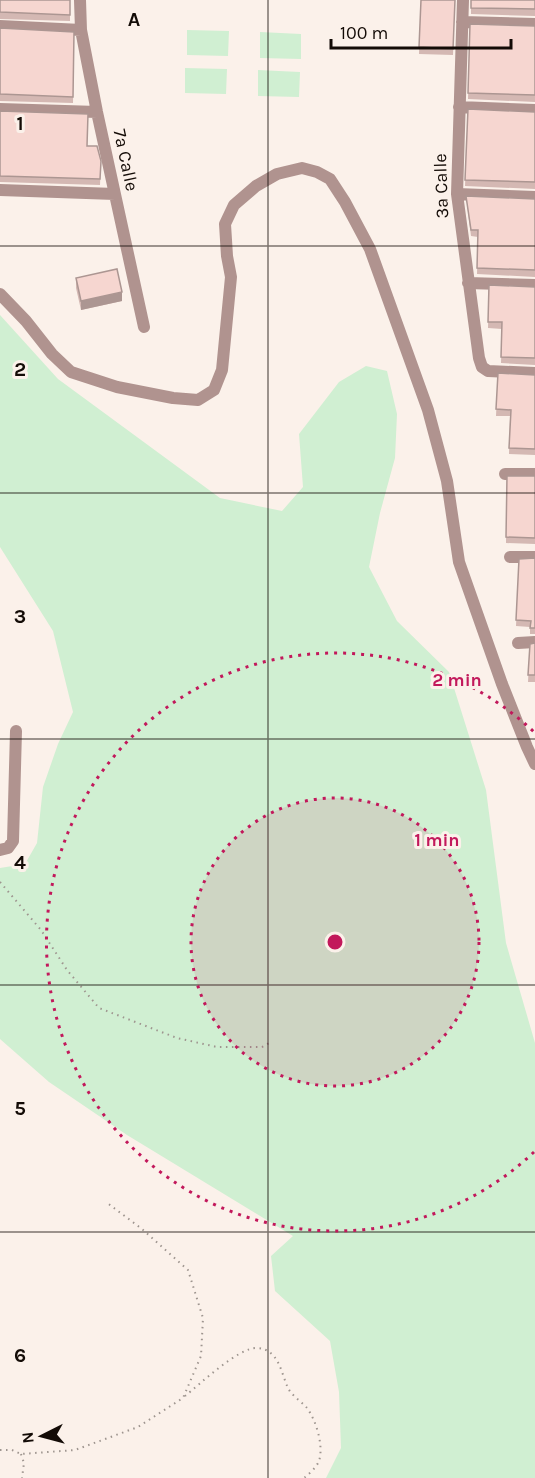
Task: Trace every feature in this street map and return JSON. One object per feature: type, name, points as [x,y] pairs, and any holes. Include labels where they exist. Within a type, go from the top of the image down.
[{"type":"street","name":"7a Calle","points":[[80,0],[81,30],[144,327]]},
{"type":"street","name":"3a Calle","points":[[463,0],[457,194],[479,358],[484,369],[496,372],[535,373]]},
{"type":"street","points":[[462,22],[535,24]]},
{"type":"street","points":[[0,26],[81,30]]},
{"type":"street","points":[[459,107],[535,110]]},
{"type":"street","points":[[0,109],[98,112]]},
{"type":"street","points":[[0,294],[26,321],[52,354],[71,372],[117,387],[173,398],[198,400],[214,390],[222,370],[231,277],[225,224],[234,205],[256,186],[277,174],[302,168],[330,179],[370,249],[429,410],[447,481],[459,562],[502,684],[526,747],[535,764]]},
{"type":"street","points":[[0,190],[115,194]]},
{"type":"street","points":[[457,194],[535,197]]},
{"type":"street","points":[[468,283],[535,285]]},
{"type":"street","points":[[505,474],[535,474]]},
{"type":"street","points":[[510,557],[535,557]]},
{"type":"street","points":[[518,643],[535,642]]},
{"type":"street","points":[[0,850],[8,848],[14,842],[16,731]]},
{"type":"path","points":[[0,882],[41,930],[67,970],[99,1008],[177,1038],[217,1047],[262,1047],[269,1043]]},
{"type":"path","points":[[106,1202],[142,1229],[188,1270],[203,1318],[201,1356],[183,1398]]},
{"type":"path","points":[[0,1450],[12,1450],[21,1454],[75,1450],[138,1427],[183,1398],[239,1353],[255,1347],[266,1350],[274,1356],[284,1371],[289,1390],[306,1407],[313,1418],[317,1431],[319,1461],[303,1478]]},
{"type":"path","points":[[21,1454],[24,1463],[22,1478]]},
{"type":"green space","points":[[187,30],[229,31],[228,56],[187,55]]},
{"type":"green space","points":[[260,32],[301,34],[301,59],[260,58]]},
{"type":"green space","points":[[185,68],[227,69],[226,94],[185,93]]},
{"type":"green space","points":[[258,70],[300,72],[299,97],[258,96]]},
{"type":"green space","points":[[0,315],[58,379],[220,498],[282,511],[303,487],[299,434],[339,382],[366,366],[387,371],[397,414],[395,458],[380,513],[369,567],[397,621],[449,672],[486,790],[506,943],[535,1043],[535,1478],[326,1478],[341,1448],[339,1392],[330,1341],[275,1291],[271,1256],[293,1236],[127,1135],[49,1082],[0,1039],[0,868],[25,864],[37,843],[43,787],[58,744],[73,712],[53,631],[0,547]]},
{"type":"building","points":[[0,0],[70,0],[70,15],[0,12]]},
{"type":"building","points":[[421,0],[455,0],[453,49],[419,47]]},
{"type":"building","points":[[471,0],[535,0],[535,9],[471,8]]},
{"type":"building","points":[[470,24],[535,26],[535,95],[468,93]]},
{"type":"building","points":[[0,28],[74,32],[73,97],[0,94]]},
{"type":"building","points":[[468,109],[535,112],[535,182],[465,180]]},
{"type":"building","points":[[0,111],[88,114],[87,146],[97,146],[101,161],[100,179],[0,176]]},
{"type":"building","points":[[466,196],[535,199],[535,270],[477,268],[478,230],[471,230]]},
{"type":"building","points":[[117,269],[122,292],[81,301],[76,278]]},
{"type":"building","points":[[489,285],[535,287],[535,358],[501,357],[502,322],[488,322]]},
{"type":"building","points":[[498,373],[535,375],[535,449],[509,448],[511,410],[496,409]]},
{"type":"building","points":[[507,476],[535,476],[535,538],[506,537]]},
{"type":"building","points":[[535,558],[535,628],[530,628],[531,621],[516,620],[519,559]]},
{"type":"building","points":[[535,643],[535,675],[528,675],[530,644]]}]
